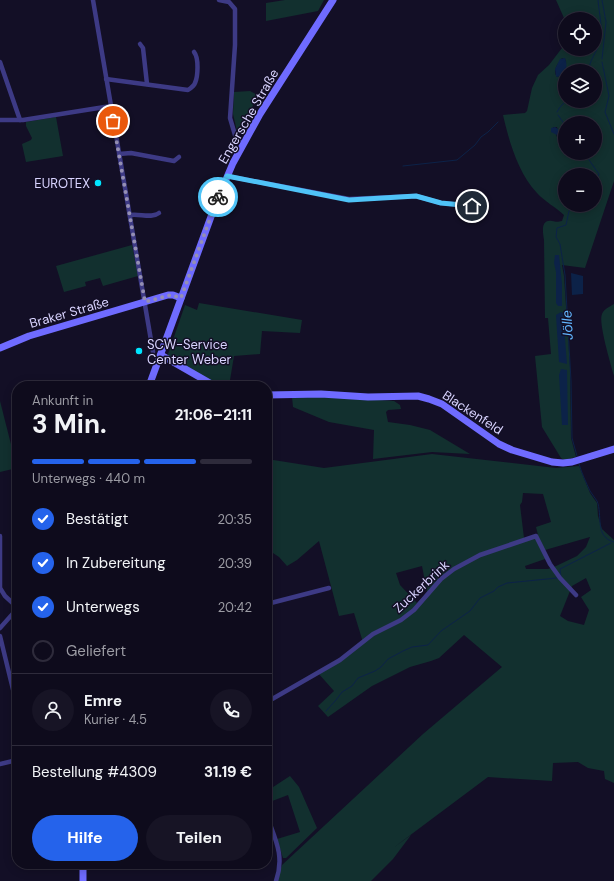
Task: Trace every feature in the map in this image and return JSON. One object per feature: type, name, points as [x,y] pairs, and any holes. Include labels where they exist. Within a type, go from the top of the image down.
[{"type":"main road","name":"Engersche Straße","points":[[151,381],[227,176],[260,114],[333,0]]},
{"type":"main road","name":"Braker Straße","points":[[0,348],[29,336],[145,302],[171,295],[181,298]]},
{"type":"main road","points":[[161,355],[206,381]]},
{"type":"main road","name":"Blackenfeld","points":[[272,395],[304,393],[368,397],[424,397],[442,404],[499,444],[512,450],[552,462],[572,462],[614,449]]},
{"type":"main road","points":[[83,869],[83,881]]},
{"type":"street","points":[[93,0],[153,352]]},
{"type":"street","points":[[219,0],[229,2],[235,8],[235,45],[230,118],[236,135],[244,142]]},
{"type":"street","points":[[140,44],[143,48],[146,84]]},
{"type":"street","points":[[106,79],[186,90],[190,89],[196,82],[197,58],[194,52]]},
{"type":"street","points":[[0,62],[20,120]]},
{"type":"street","points":[[0,120],[20,120],[111,106]]},
{"type":"street","points":[[119,154],[131,153],[174,161],[180,157]]},
{"type":"street","points":[[227,176],[349,200],[416,196],[441,203],[472,206]]},
{"type":"street","points":[[130,215],[138,214],[154,216],[159,213]]},
{"type":"street","points":[[0,536],[0,588],[2,593],[12,603]]},
{"type":"street","name":"Zuckerbrink","points":[[272,699],[340,660],[373,634],[404,618],[414,610],[441,579],[454,569],[473,558],[494,550],[536,536],[550,564],[560,578],[576,595]]},
{"type":"street","points":[[272,603],[329,588]]},
{"type":"street","points":[[0,628],[12,614]]},
{"type":"street","points":[[0,636],[12,685]]},
{"type":"street","points":[[0,764],[12,761]]},
{"type":"street","points":[[272,832],[280,857],[279,871],[276,881]]},
{"type":"green space","points":[[285,0],[324,0],[318,11],[266,21],[266,3]]},
{"type":"green space","points":[[556,0],[614,0],[614,181],[585,268],[562,265],[570,367],[571,438],[576,457],[564,460],[561,458],[542,427],[535,356],[551,354],[548,318],[545,318],[543,227],[548,221],[562,221],[564,215],[561,212],[602,212],[602,168],[558,168],[558,209],[540,196],[530,185],[519,166],[511,146],[503,115],[525,113],[527,111],[532,88],[538,75],[549,65],[558,53],[558,56],[602,56],[602,12],[561,12]]},
{"type":"green space","points":[[250,91],[259,96],[237,131],[233,114],[234,92]]},
{"type":"green space","points":[[56,117],[63,156],[26,162],[22,144],[31,140],[32,138],[26,126],[26,122]]},
{"type":"green space","points":[[132,245],[138,276],[103,286],[100,278],[85,282],[86,286],[64,292],[56,266]]},
{"type":"green space","points":[[199,303],[302,320],[300,333],[262,331],[260,354],[234,356],[230,381],[210,381],[167,357],[185,305],[197,310]]},
{"type":"green space","points":[[614,304],[614,376],[605,344],[601,319],[604,311]]},
{"type":"green space","points":[[320,396],[394,401],[400,405],[401,409],[388,410],[386,412],[388,422],[430,430],[470,454],[432,452],[373,459],[374,430],[329,422],[293,407],[292,397]]},
{"type":"green space","points":[[0,401],[12,448],[12,469],[0,472]]},
{"type":"green space","points":[[432,454],[556,468],[579,466],[590,493],[597,503],[598,516],[602,529],[614,540],[614,783],[605,779],[604,771],[588,768],[578,762],[553,763],[552,781],[488,777],[393,848],[411,835],[393,859],[371,881],[277,881],[282,865],[423,734],[502,667],[464,635],[439,658],[410,667],[372,686],[328,717],[318,706],[334,691],[318,673],[362,645],[362,639],[354,613],[339,616],[319,541],[297,560],[287,566],[279,557],[272,552],[272,460],[324,468]],"holes":[[[523,493],[543,494],[551,522],[536,527],[538,535],[524,538],[520,505],[522,502]],[[590,537],[586,547],[577,556],[548,569],[526,569],[525,566],[545,559],[545,550]],[[422,566],[427,592],[417,603],[400,585],[396,573]],[[586,578],[591,590],[581,597],[589,610],[584,625],[568,621],[560,616],[572,586]]]},
{"type":"green space","points":[[290,776],[299,787],[317,828],[286,858],[283,858],[277,839],[300,832],[288,795],[272,801],[272,788]]},
{"type":"water","points":[[565,58],[566,64],[558,64],[557,77],[555,69],[560,59]]},
{"type":"water","points":[[555,127],[558,129],[558,142],[557,135],[551,132],[551,128]]},
{"type":"water","points":[[555,255],[559,255],[562,284],[562,306],[558,306],[556,303]]},
{"type":"water","points":[[571,273],[583,276],[583,294],[572,295]]},
{"type":"water","points":[[561,312],[563,313],[567,364],[559,362],[556,315]]},
{"type":"water","points":[[561,369],[567,370],[568,425],[562,425],[559,375]]},
{"type":"waterway","name":"Jölle","points":[[590,64],[598,48],[601,34],[598,0]]},
{"type":"waterway","points":[[602,0],[606,22],[602,59]]},
{"type":"waterway","points":[[602,62],[609,96],[605,112],[614,134]]},
{"type":"waterway","name":"Jölle","points":[[557,112],[559,108]]},
{"type":"waterway","points":[[403,166],[457,160],[475,145],[481,137],[498,122]]},
{"type":"waterway","name":"Jölle","points":[[589,160],[595,168]]},
{"type":"waterway","name":"Jölle","points":[[569,212],[566,225],[557,228],[556,237],[560,244],[565,275],[571,381],[572,438],[577,456]]},
{"type":"waterway","name":"Jölle","points":[[579,464],[590,491],[599,507],[601,531],[608,539],[614,542]]},
{"type":"waterway","points":[[561,577],[560,569],[611,543]]},
{"type":"waterway","points":[[326,711],[342,692],[352,686],[358,678],[375,671],[388,659],[403,651],[412,647],[428,645],[441,631],[470,611],[480,598],[494,591],[498,587],[507,583],[557,578]]},
{"type":"way so far","points":[[113,121],[145,302],[171,295],[181,298],[218,197]]},
{"type":"place","name":"EUROTEX","points":[[98,183]]},
{"type":"place","name":"SCW-Service Center Weber","points":[[139,351]]},
{"type":"route","points":[[218,197],[227,176],[349,200],[416,196],[441,203],[472,206]]}]
